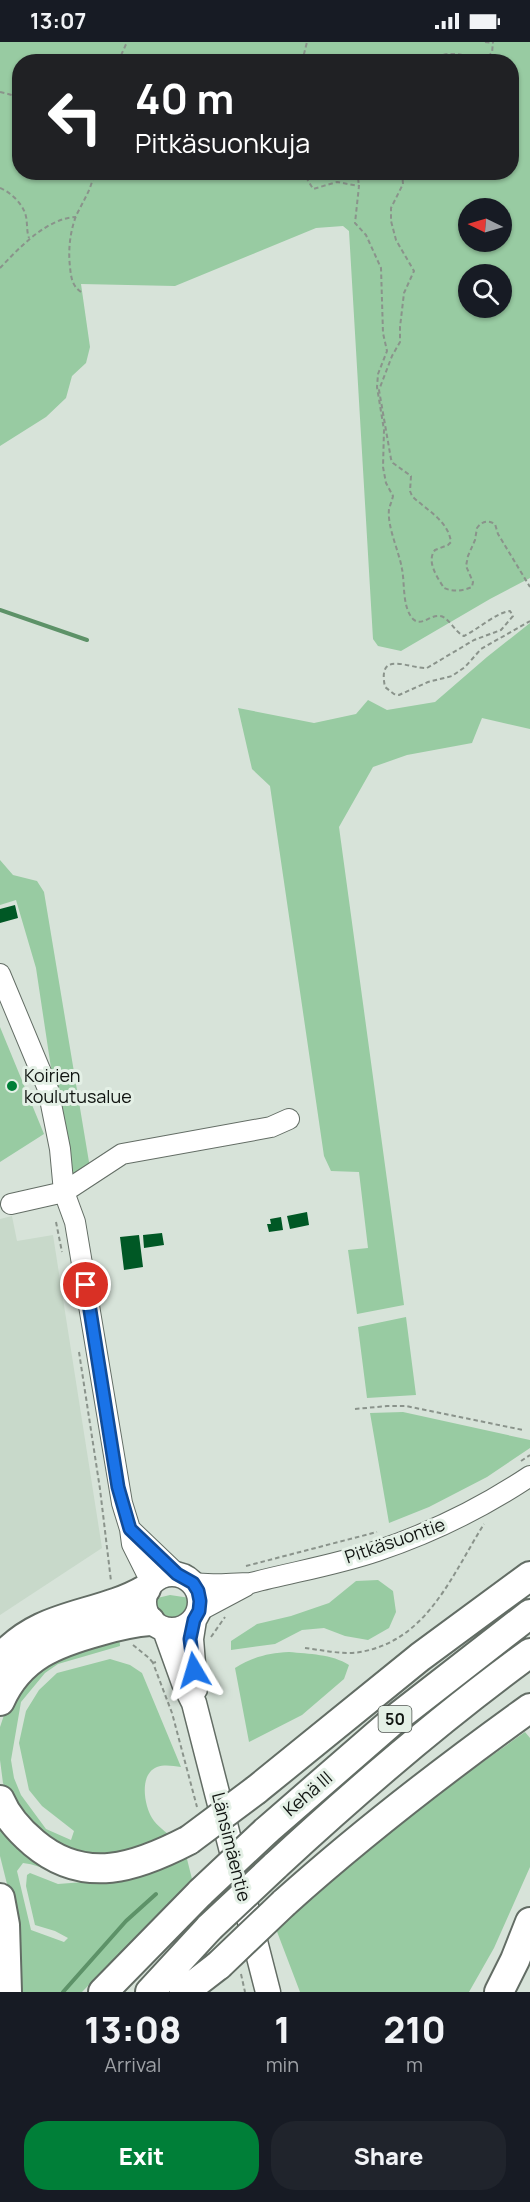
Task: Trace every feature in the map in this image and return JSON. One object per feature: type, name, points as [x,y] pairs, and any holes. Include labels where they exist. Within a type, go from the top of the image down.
[{"type":"highway","points":[[0,1800],[18,1828],[40,1849],[85,1868],[117,1868],[158,1856],[189,1840],[256,1790],[420,1657],[530,1576]]},
{"type":"highway","points":[[0,1701],[12,1680],[23,1667],[54,1645],[119,1614],[149,1586]]},
{"type":"highway","points":[[0,1659],[18,1641],[38,1628],[119,1614],[157,1625]]},
{"type":"highway","name":"Kehä III","points":[[103,1992],[201,1892],[266,1831],[394,1719],[530,1614]]},
{"type":"highway","name":"Kehä III","points":[[150,1992],[210,1927],[274,1866],[393,1762],[530,1653]]},
{"type":"highway","points":[[200,1992],[229,1968],[284,1903],[342,1850],[462,1757],[530,1708]]},
{"type":"highway","points":[[0,1898],[5,1925],[6,1992]]},
{"type":"highway","points":[[499,1992],[530,1922]]},
{"type":"highway","points":[[184,1992],[229,1968]]},
{"type":"main road","points":[[168,1573],[185,1578],[198,1591],[200,1601],[197,1615],[181,1629],[157,1625],[145,1611],[143,1600],[149,1586],[168,1573]]},
{"type":"main road","name":"Länsimäentie","points":[[173,1656],[190,1639],[197,1615]]},
{"type":"main road","name":"Länsimäentie","points":[[157,1625],[194,1703],[268,1992]]},
{"type":"street","points":[[0,974],[48,1089],[60,1149],[57,1193],[75,1222],[118,1487],[132,1544],[149,1586]]},
{"type":"street","points":[[11,1204],[57,1193],[122,1154],[271,1128],[289,1119]]},
{"type":"street","name":"Pitkäsuontie","points":[[185,1578],[211,1586],[240,1586],[375,1552],[442,1527],[502,1495],[525,1469]]},
{"type":"street","points":[[130,1529],[185,1578]]},
{"type":"street","name":"Pitkäsuontie","points":[[197,1615],[240,1586]]},
{"type":"path","points":[[485,42],[493,43]]},
{"type":"path","points":[[440,54],[459,54]]},
{"type":"path","points":[[81,292],[75,288],[73,282],[69,261],[70,242],[76,217],[92,180]]},
{"type":"path","points":[[308,180],[313,189],[337,182],[359,186]]},
{"type":"path","points":[[358,180],[355,223],[366,235],[381,268],[383,333],[387,351],[376,380],[381,408],[380,417],[384,430],[383,467],[393,496],[390,508],[391,522],[410,614],[415,621],[419,622],[438,616],[444,617],[459,634],[464,636],[501,613],[510,611],[513,616],[501,630],[474,640],[427,668],[398,662],[392,663],[384,673],[386,687],[399,695],[428,682],[452,676],[465,667],[481,649],[530,621]]},
{"type":"path","points":[[403,180],[392,208],[391,221],[396,240],[414,271],[404,293],[400,342],[392,356],[380,390],[391,459],[393,464],[411,476],[412,495],[447,529],[451,542],[435,550],[431,555],[434,571],[444,588],[462,591],[472,587],[473,582],[467,571],[467,560],[474,544],[477,528],[485,521],[495,524],[498,534],[530,587]]},
{"type":"path","points":[[0,188],[11,194],[26,214],[26,230],[29,238]]},
{"type":"path","points":[[0,267],[29,238],[67,217],[76,217]]},
{"type":"path","points":[[57,1193],[63,1258]]},
{"type":"path","points":[[78,1350],[102,1500],[108,1567],[127,1639],[149,1658],[173,1656],[204,1647],[222,1620],[239,1604],[240,1586],[231,1574],[232,1569],[385,1530]]},
{"type":"path","points":[[355,1409],[406,1407],[523,1430]]},
{"type":"path","points":[[525,1469],[530,1455]]},
{"type":"path","points":[[305,1647],[358,1653],[378,1647],[413,1629],[443,1592],[484,1525]]},
{"type":"path","points":[[173,1656],[172,1713],[198,1814]]},
{"type":"path","points":[[229,1968],[245,1992]]},
{"type":"shaded area","points":[[12,1216],[17,1241],[53,1235],[102,1548],[0,1615],[0,1219]]},
{"type":"green space","points":[[0,42],[530,42],[530,578],[401,651],[378,646],[373,639],[349,231],[343,226],[316,228],[175,286],[81,284],[90,347],[86,363],[72,376],[66,398],[46,417],[0,446]]},
{"type":"green space","points":[[530,623],[530,729],[482,718],[472,743],[407,755],[373,767],[339,827],[404,1305],[357,1314],[348,1250],[368,1248],[359,1172],[331,1171],[324,1156],[270,786],[252,769],[238,708],[314,723],[356,714],[368,700],[387,710],[435,702]]},
{"type":"green space","points":[[0,860],[13,875],[37,881],[44,892],[90,1168],[72,1180],[63,1148],[36,968],[16,900],[0,905]]},
{"type":"green space","name":"Koirien koulutusalue","points":[[0,1027],[44,1134],[0,1162]]},
{"type":"green space","points":[[406,1317],[416,1395],[367,1398],[358,1327]]},
{"type":"green space","points":[[403,1412],[530,1440],[530,1448],[487,1477],[429,1507],[389,1523],[370,1413]]},
{"type":"green space","points":[[378,1580],[393,1591],[396,1612],[389,1628],[368,1640],[345,1636],[324,1628],[302,1630],[275,1644],[231,1650],[231,1641],[257,1624],[291,1616],[329,1603],[356,1581]]},
{"type":"green space","points":[[170,1595],[190,1598],[186,1612],[171,1620],[158,1613],[153,1599]]},
{"type":"green space","points":[[119,1633],[120,1646],[58,1664],[45,1673],[21,1702],[11,1760],[14,1778],[21,1795],[46,1829],[71,1840],[74,1831],[42,1806],[29,1790],[19,1743],[26,1711],[39,1690],[57,1673],[110,1659],[130,1665],[142,1673],[181,1767],[166,1765],[157,1767],[151,1771],[145,1783],[145,1798],[152,1818],[173,1838],[105,1858],[55,1846],[15,1808],[3,1783],[0,1727],[9,1700],[33,1670]]},
{"type":"green space","points":[[289,1652],[328,1657],[349,1665],[344,1679],[302,1715],[249,1742],[235,1668],[261,1656]]},
{"type":"green space","points":[[525,1732],[530,1738],[530,1867],[494,1948],[469,1992],[300,1992],[276,1929],[357,1859],[446,1788]]},
{"type":"green space","points":[[0,1814],[51,1861],[185,1851],[192,1879],[82,1992],[14,1992],[13,1908],[0,1856]],"holes":[[[23,1863],[84,1882],[58,1884],[30,1873],[27,1875],[26,1886],[35,1925],[68,1938],[64,1942],[31,1930],[17,1871]]]},
{"type":"building","points":[[15,905],[18,918],[0,923],[0,909]]},
{"type":"building","points":[[307,1212],[309,1225],[290,1229],[287,1216]]},
{"type":"building","points":[[281,1217],[283,1230],[269,1232],[267,1224],[271,1224],[270,1219]]},
{"type":"building","points":[[162,1233],[164,1245],[144,1248],[143,1235]]},
{"type":"building","points":[[139,1235],[143,1267],[124,1270],[120,1237]]},
{"type":"waterway","points":[[0,610],[87,640]]},
{"type":"waterway","points":[[63,1992],[126,1921],[156,1894]]},
{"type":"place","name":"Koirien koulutusalue","points":[[12,1086]]},
{"type":"route","points":[[86,1285],[118,1487],[130,1529],[177,1574],[193,1583],[198,1591],[199,1611],[194,1620],[190,1639],[194,1670]]}]
